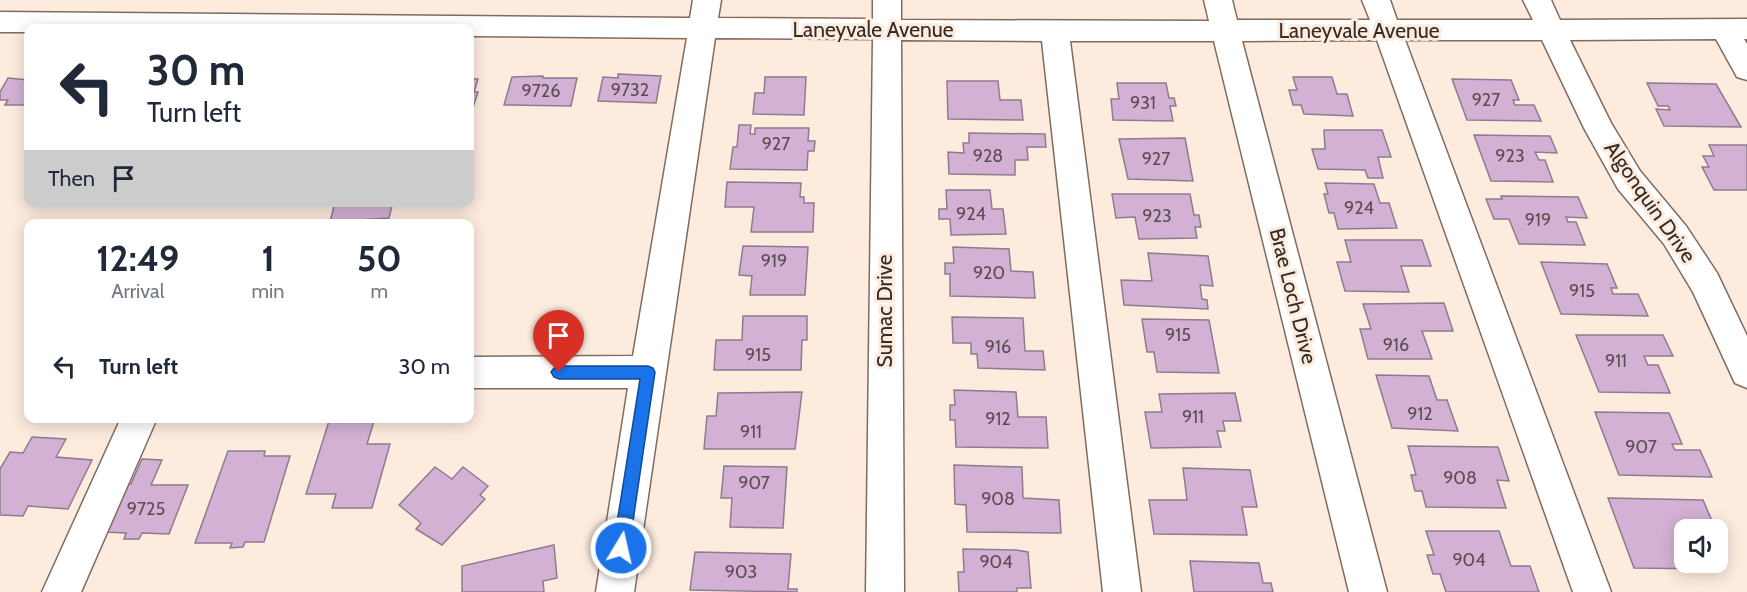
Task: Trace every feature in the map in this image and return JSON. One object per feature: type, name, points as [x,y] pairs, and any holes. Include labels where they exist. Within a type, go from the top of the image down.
[{"type":"street","name":"Brae Loch Drive","points":[[1218,0],[1368,592]]},
{"type":"street","points":[[1376,0],[1592,592]]},
{"type":"street","name":"Algonquin Drive","points":[[1537,0],[1599,128],[1629,180],[1674,235],[1705,283],[1747,372]]},
{"type":"street","points":[[615,592],[704,15]]},
{"type":"street","name":"Laneyvale Avenue","points":[[0,22],[886,15],[1055,32],[1736,29]]},
{"type":"street","name":"Sumac Drive","points":[[885,592],[886,15]]},
{"type":"street","points":[[1736,29],[1747,69]]},
{"type":"street","points":[[1055,32],[1122,592]]},
{"type":"street","points":[[474,372],[648,372]]},
{"type":"street","points":[[61,592],[137,423]]},
{"type":"building","points":[[618,74],[661,76],[656,103],[598,101],[603,77],[618,78]]},
{"type":"building","points":[[543,76],[543,78],[577,78],[571,106],[504,105],[512,77]]},
{"type":"building","points":[[765,77],[806,77],[804,115],[753,114],[755,93],[764,93]]},
{"type":"building","points":[[1293,77],[1332,77],[1337,94],[1347,94],[1353,116],[1304,114],[1301,105],[1293,105],[1289,90],[1297,90]]},
{"type":"building","points":[[8,78],[24,80],[24,105],[5,105],[8,100],[0,100],[0,92]]},
{"type":"building","points":[[474,79],[478,79],[474,92]]},
{"type":"building","points":[[1452,79],[1511,80],[1519,100],[1513,100],[1515,105],[1534,105],[1541,121],[1467,120]]},
{"type":"building","points":[[947,81],[998,81],[1000,100],[1021,100],[1023,120],[948,119]]},
{"type":"building","points":[[1117,83],[1166,83],[1169,98],[1174,98],[1176,106],[1170,106],[1173,121],[1113,120],[1111,99],[1119,99]]},
{"type":"building","points":[[1647,83],[1716,84],[1741,127],[1664,126],[1656,109],[1670,110],[1668,106],[1658,106]]},
{"type":"building","points":[[474,92],[478,92],[474,104]]},
{"type":"building","points":[[739,125],[751,125],[750,134],[755,134],[755,128],[809,128],[808,141],[815,141],[814,151],[808,151],[807,170],[730,169],[733,147],[737,147]]},
{"type":"building","points":[[1324,130],[1382,130],[1391,157],[1378,157],[1383,178],[1368,178],[1365,170],[1318,169],[1312,149],[1325,149]]},
{"type":"building","points":[[969,133],[1045,134],[1046,147],[1027,147],[1028,160],[1015,160],[1015,175],[949,174],[948,152],[964,153],[963,143],[969,143]]},
{"type":"building","points":[[1474,135],[1550,136],[1557,153],[1535,152],[1539,160],[1545,160],[1553,182],[1491,181]]},
{"type":"building","points":[[1185,138],[1193,181],[1128,179],[1119,139]]},
{"type":"building","points":[[1709,145],[1747,145],[1747,190],[1714,190],[1702,167],[1709,167],[1703,156],[1714,156]]},
{"type":"building","points":[[727,182],[801,183],[800,197],[804,197],[804,203],[814,203],[813,232],[751,232],[754,207],[725,207]]},
{"type":"building","points":[[1325,183],[1374,184],[1380,203],[1389,203],[1397,228],[1338,229],[1334,213],[1329,213],[1324,194],[1328,194]]},
{"type":"building","points":[[946,190],[990,190],[992,209],[1003,209],[1006,234],[951,235],[950,219],[939,219],[939,209],[947,209]]},
{"type":"building","points":[[1112,194],[1190,194],[1194,215],[1199,215],[1201,227],[1195,227],[1197,238],[1139,239],[1135,217],[1116,218]]},
{"type":"building","points":[[1501,196],[1578,197],[1587,218],[1566,217],[1568,222],[1576,222],[1585,245],[1519,244],[1509,219],[1494,219],[1486,199],[1502,199]]},
{"type":"building","points":[[334,207],[392,207],[389,218],[331,219]]},
{"type":"building","points":[[1345,240],[1422,240],[1431,266],[1401,266],[1409,292],[1345,291],[1337,262],[1351,262]]},
{"type":"building","points":[[743,246],[808,247],[805,295],[750,295],[752,276],[739,275]]},
{"type":"building","points":[[953,247],[1009,249],[1011,271],[1033,272],[1035,298],[950,296],[950,274],[945,274],[945,263],[954,263]]},
{"type":"building","points":[[1148,253],[1208,256],[1213,286],[1200,285],[1202,299],[1207,300],[1208,309],[1124,305],[1121,280],[1152,281]]},
{"type":"building","points":[[1541,262],[1607,264],[1617,288],[1611,288],[1613,294],[1638,294],[1648,316],[1561,314]]},
{"type":"building","points":[[1444,303],[1453,331],[1422,331],[1432,359],[1368,359],[1360,329],[1371,329],[1363,304]]},
{"type":"building","points":[[743,316],[807,316],[807,340],[802,340],[801,370],[714,370],[716,340],[742,340]]},
{"type":"building","points":[[952,317],[1023,318],[1025,351],[1043,351],[1045,370],[978,368],[977,354],[971,354],[971,343],[953,343]]},
{"type":"building","points":[[1142,319],[1209,320],[1219,373],[1157,372],[1154,352],[1147,352]]},
{"type":"building","points":[[1576,335],[1663,335],[1673,356],[1644,356],[1648,365],[1658,365],[1670,393],[1599,392]]},
{"type":"building","points":[[1376,375],[1429,376],[1437,400],[1447,400],[1458,431],[1392,428]]},
{"type":"building","points":[[954,390],[1016,392],[1018,417],[1046,417],[1048,448],[956,447],[955,420],[950,420],[950,405],[955,405]]},
{"type":"building","points":[[802,392],[795,449],[704,449],[707,416],[716,416],[718,393]]},
{"type":"building","points":[[1235,393],[1241,421],[1223,421],[1225,431],[1217,431],[1221,447],[1151,448],[1145,412],[1162,412],[1159,394]]},
{"type":"building","points":[[1595,412],[1669,413],[1682,444],[1672,444],[1675,450],[1700,450],[1712,477],[1619,475]]},
{"type":"building","points":[[328,423],[373,423],[367,444],[390,444],[372,508],[332,508],[336,494],[306,494]]},
{"type":"building","points":[[32,437],[66,439],[56,457],[92,460],[68,509],[28,506],[23,516],[0,515],[0,469],[10,452],[23,453]]},
{"type":"building","points":[[1408,446],[1498,447],[1509,481],[1497,480],[1506,508],[1426,507],[1422,491],[1415,491],[1411,475],[1416,475]]},
{"type":"building","points":[[228,451],[265,451],[264,456],[290,456],[264,542],[245,542],[243,547],[230,548],[232,543],[195,543]]},
{"type":"building","points":[[142,459],[162,460],[151,485],[188,485],[169,534],[142,533],[139,539],[124,539],[126,533],[104,532],[124,484],[131,484]]},
{"type":"building","points":[[954,465],[1022,467],[1023,498],[1059,500],[1061,533],[967,532],[966,505],[955,504]]},
{"type":"building","points":[[724,466],[787,467],[783,528],[730,527],[732,498],[721,498]]},
{"type":"building","points":[[435,467],[452,479],[463,467],[488,486],[480,495],[485,499],[442,545],[416,529],[421,523],[399,505]]},
{"type":"building","points":[[1183,468],[1250,470],[1257,507],[1242,507],[1247,535],[1154,534],[1149,500],[1187,500]]},
{"type":"building","points":[[1608,498],[1703,500],[1711,519],[1674,519],[1674,569],[1634,568]]},
{"type":"building","points":[[1426,531],[1499,531],[1511,566],[1530,566],[1539,592],[1446,592],[1440,574],[1433,574],[1427,555],[1434,555]]},
{"type":"building","points":[[554,545],[557,578],[543,581],[544,592],[462,592],[462,566]]},
{"type":"building","points":[[963,549],[1028,552],[1031,588],[1017,588],[1017,592],[959,592],[958,572],[964,572]]},
{"type":"building","points":[[695,552],[791,554],[788,589],[797,589],[797,592],[690,590]]},
{"type":"building","points":[[1190,561],[1259,563],[1263,583],[1271,583],[1273,592],[1194,592]]},
{"type":"route","points":[[559,372],[648,372],[621,548]]}]
